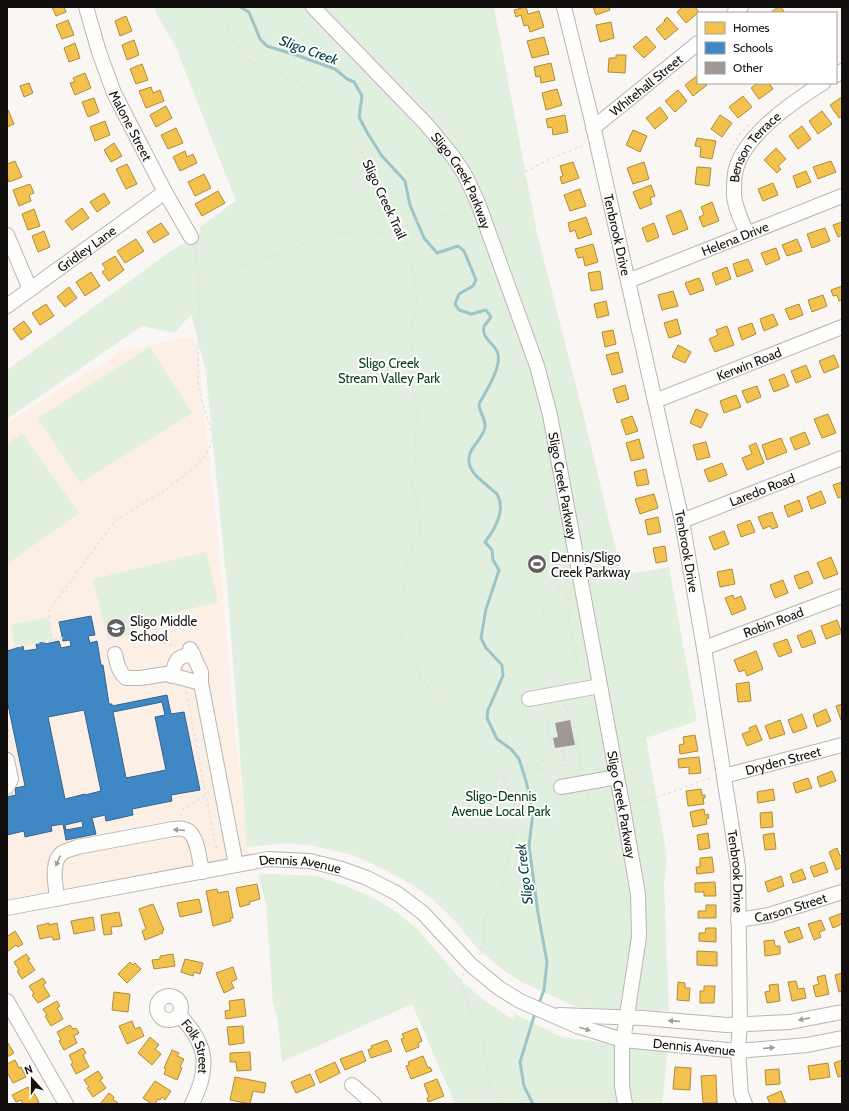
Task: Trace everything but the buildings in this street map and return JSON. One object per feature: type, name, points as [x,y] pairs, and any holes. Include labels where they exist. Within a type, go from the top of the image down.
[{"type":"street","name":"Malone Street","points":[[86,7],[99,52],[114,93],[165,192],[191,237]]},
{"type":"street","name":"Sligo Creek Parkway","points":[[313,7],[427,125],[454,158],[465,175],[478,203],[537,366],[550,415],[638,894],[639,937],[623,1040],[622,1086],[625,1104]]},
{"type":"street","name":"Tenbrook Drive","points":[[564,7],[682,521],[704,648],[719,777],[738,867],[740,1024],[738,1051],[741,1094],[745,1104]]},
{"type":"street","name":"Whitehall Street","points":[[593,128],[697,43]]},
{"type":"street","name":"Benson Terrace","points":[[747,234],[738,212],[733,192],[736,169],[744,152],[761,130],[802,96],[821,84]]},
{"type":"street","name":"Gridley Lane","points":[[7,306],[165,192]]},
{"type":"street","name":"Helena Drive","points":[[628,281],[842,196]]},
{"type":"street","points":[[7,235],[30,289]]},
{"type":"street","name":"Kerwin Road","points":[[655,401],[842,327]]},
{"type":"street","name":"Laredo Road","points":[[682,521],[842,458]]},
{"type":"street","name":"Robin Road","points":[[704,648],[842,596]]},
{"type":"street","points":[[172,676],[174,663],[191,652],[201,672],[201,683],[236,865]]},
{"type":"street","points":[[115,654],[117,664],[122,674],[126,678],[140,678],[166,674],[201,683]]},
{"type":"street","points":[[529,699],[600,686]]},
{"type":"street","name":"Dryden Street","points":[[719,777],[842,745]]},
{"type":"street","points":[[7,760],[11,779],[7,787]]},
{"type":"street","points":[[566,787],[617,777]]},
{"type":"street","points":[[57,899],[54,872],[56,861],[63,853],[77,847],[173,829],[184,829],[193,835],[197,845],[202,872]]},
{"type":"street","name":"Dennis Avenue","points":[[7,908],[268,859],[310,861],[342,868],[367,878],[398,894],[423,913],[471,965],[499,988],[520,1001],[577,1026],[623,1040],[738,1051],[807,1045],[842,1038]]},
{"type":"street","name":"Carson Street","points":[[738,920],[769,915],[842,892]]},
{"type":"street","points":[[7,1001],[66,1104]]},
{"type":"street","name":"Dennis Avenue","points":[[549,1014],[727,1025],[790,1022],[842,1012]]},
{"type":"street","name":"Folk Street","points":[[179,1015],[188,1024],[197,1038],[204,1054],[204,1073],[192,1104]]},
{"type":"street","points":[[352,1085],[373,1103]]},
{"type":"path","name":"Sligo Creek Trail","points":[[219,7],[234,40],[249,61],[298,83],[311,91],[354,140],[367,160],[392,208],[405,240],[410,258],[417,297],[416,313],[410,330],[412,350],[411,375],[418,414],[415,436],[416,457],[412,481],[416,496],[420,529],[412,547],[406,569],[403,593],[402,635],[404,644],[415,661],[420,676],[424,682],[439,698],[464,713],[486,743],[513,799],[515,815],[510,851],[500,890],[485,918],[482,952],[479,956]]},
{"type":"path","points":[[487,207],[520,174],[582,146]]},
{"type":"path","points":[[198,275],[208,275],[226,271],[284,252],[327,235],[362,232],[383,233],[424,219],[457,212],[470,211]]},
{"type":"path","points":[[53,641],[48,612],[115,521],[168,488],[191,470],[204,458],[210,446],[213,436],[200,398],[198,380],[198,275],[195,245],[191,237]]},
{"type":"path","points":[[545,628],[542,611],[559,590],[559,587],[565,586],[570,605],[569,620],[577,663],[575,669],[565,678],[566,707],[568,713],[573,718],[589,800],[607,812],[614,835]]},
{"type":"path","points":[[135,634],[146,639],[191,652]]},
{"type":"path","points":[[7,649],[63,638]]},
{"type":"path","points":[[185,690],[217,852]]},
{"type":"path","points":[[553,752],[545,712],[566,707]]},
{"type":"path","points":[[563,747],[566,764],[566,787]]},
{"type":"path","points":[[534,770],[534,768],[553,752],[578,748]]},
{"type":"path","points":[[484,780],[581,762]]},
{"type":"path","points":[[623,808],[719,777]]},
{"type":"path","points":[[180,820],[182,810],[206,795]]},
{"type":"path","points":[[464,973],[460,982],[484,1044],[489,1085],[496,1099],[501,1104]]},
{"type":"shaded area","name":"Sligo Middle School","points":[[190,337],[197,344],[218,541],[233,714],[249,856],[7,899],[7,423],[86,373],[103,365],[116,353],[175,339]]},
{"type":"green space","name":"Sligo Creek Stream Valley Park","points":[[155,7],[494,7],[537,233],[584,417],[622,575],[669,567],[697,721],[646,738],[667,857],[664,885],[669,1011],[574,1006],[522,982],[503,970],[477,948],[454,920],[432,899],[411,884],[388,871],[352,855],[314,846],[288,843],[247,847],[228,596],[206,372],[191,314],[175,333],[142,326],[7,419],[7,370],[171,251],[200,233],[200,227],[236,201],[175,45],[156,13]]},
{"type":"green space","points":[[150,347],[192,413],[80,483],[38,418]]},
{"type":"green space","points":[[22,433],[79,513],[7,564],[7,444]]},
{"type":"green space","points":[[206,552],[218,602],[132,623],[135,634],[108,640],[93,579]]},
{"type":"green space","points":[[48,617],[53,639],[15,646],[11,625]]},
{"type":"green space","points":[[271,874],[318,876],[347,886],[379,901],[399,914],[417,929],[464,983],[484,1000],[512,1019],[515,1014],[562,1037],[668,1051],[662,1104],[455,1104],[412,1004],[282,1062],[278,1023],[273,1003],[266,904],[258,875]]},
{"type":"waterway","name":"Sligo Creek","points":[[240,7],[249,12],[260,39],[267,46],[335,69],[347,79],[354,82],[362,96],[359,117],[382,156],[405,181],[410,205],[424,238],[437,253],[458,246],[464,251],[476,280],[473,286],[459,294],[455,304],[459,310],[471,314],[486,310],[491,317],[484,327],[484,331],[487,338],[497,350],[498,360],[492,380],[479,404],[484,418],[484,432],[470,452],[469,457],[472,470],[497,494],[500,506],[500,513],[496,525],[485,542],[492,550],[493,560],[499,570],[486,609],[481,638],[486,648],[502,665],[503,676],[488,710],[487,718],[497,739],[511,749],[519,759],[533,812],[529,846],[538,913],[547,962],[544,990],[538,1006]]},
{"type":"waterway","points":[[533,1104],[524,1086],[520,1062],[535,1013]]},
{"type":"place","name":"Dennis/Sligo Creek Parkway","points":[[537,564]]},
{"type":"place","name":"Sligo Middle School","points":[[116,628]]},
{"type":"park label","name":"Sligo-Dennis Avenue Local Park","points":[[501,804]]}]
